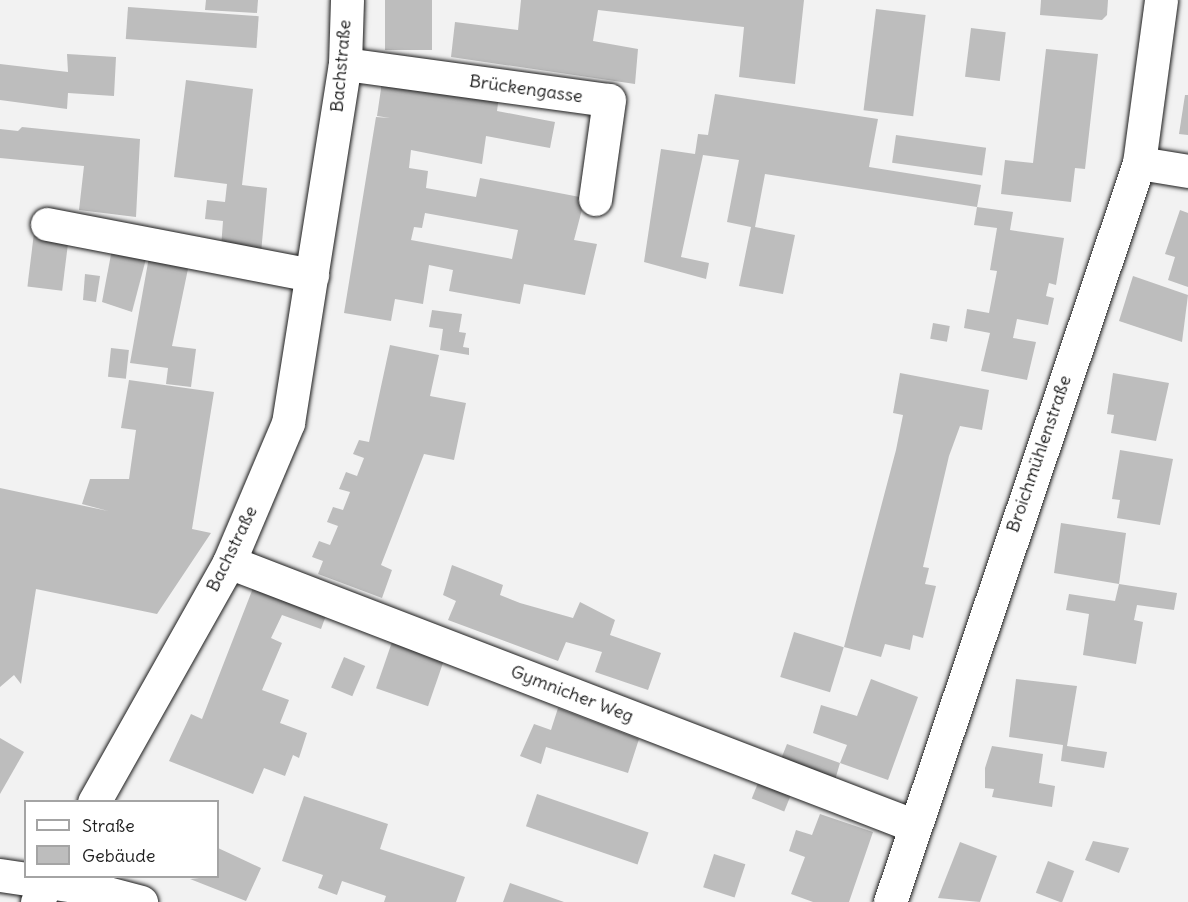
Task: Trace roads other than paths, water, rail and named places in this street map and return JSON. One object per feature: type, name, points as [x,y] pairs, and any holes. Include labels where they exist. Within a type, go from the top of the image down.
[{"type":"street","name":"Bachstraße","points":[[95,800],[229,562],[288,423],[345,64],[347,0]]},
{"type":"street","name":"Broichmühlenstraße","points":[[890,902],[1139,163],[1161,0]]},
{"type":"street","name":"Brückengasse","points":[[345,64],[609,100],[595,199]]},
{"type":"street","points":[[1139,163],[1188,171]]},
{"type":"street","points":[[47,224],[312,275]]},
{"type":"street","name":"Gymnicher Weg","points":[[229,562],[915,826]]},
{"type":"street","points":[[0,875],[45,887],[141,902]]}]
